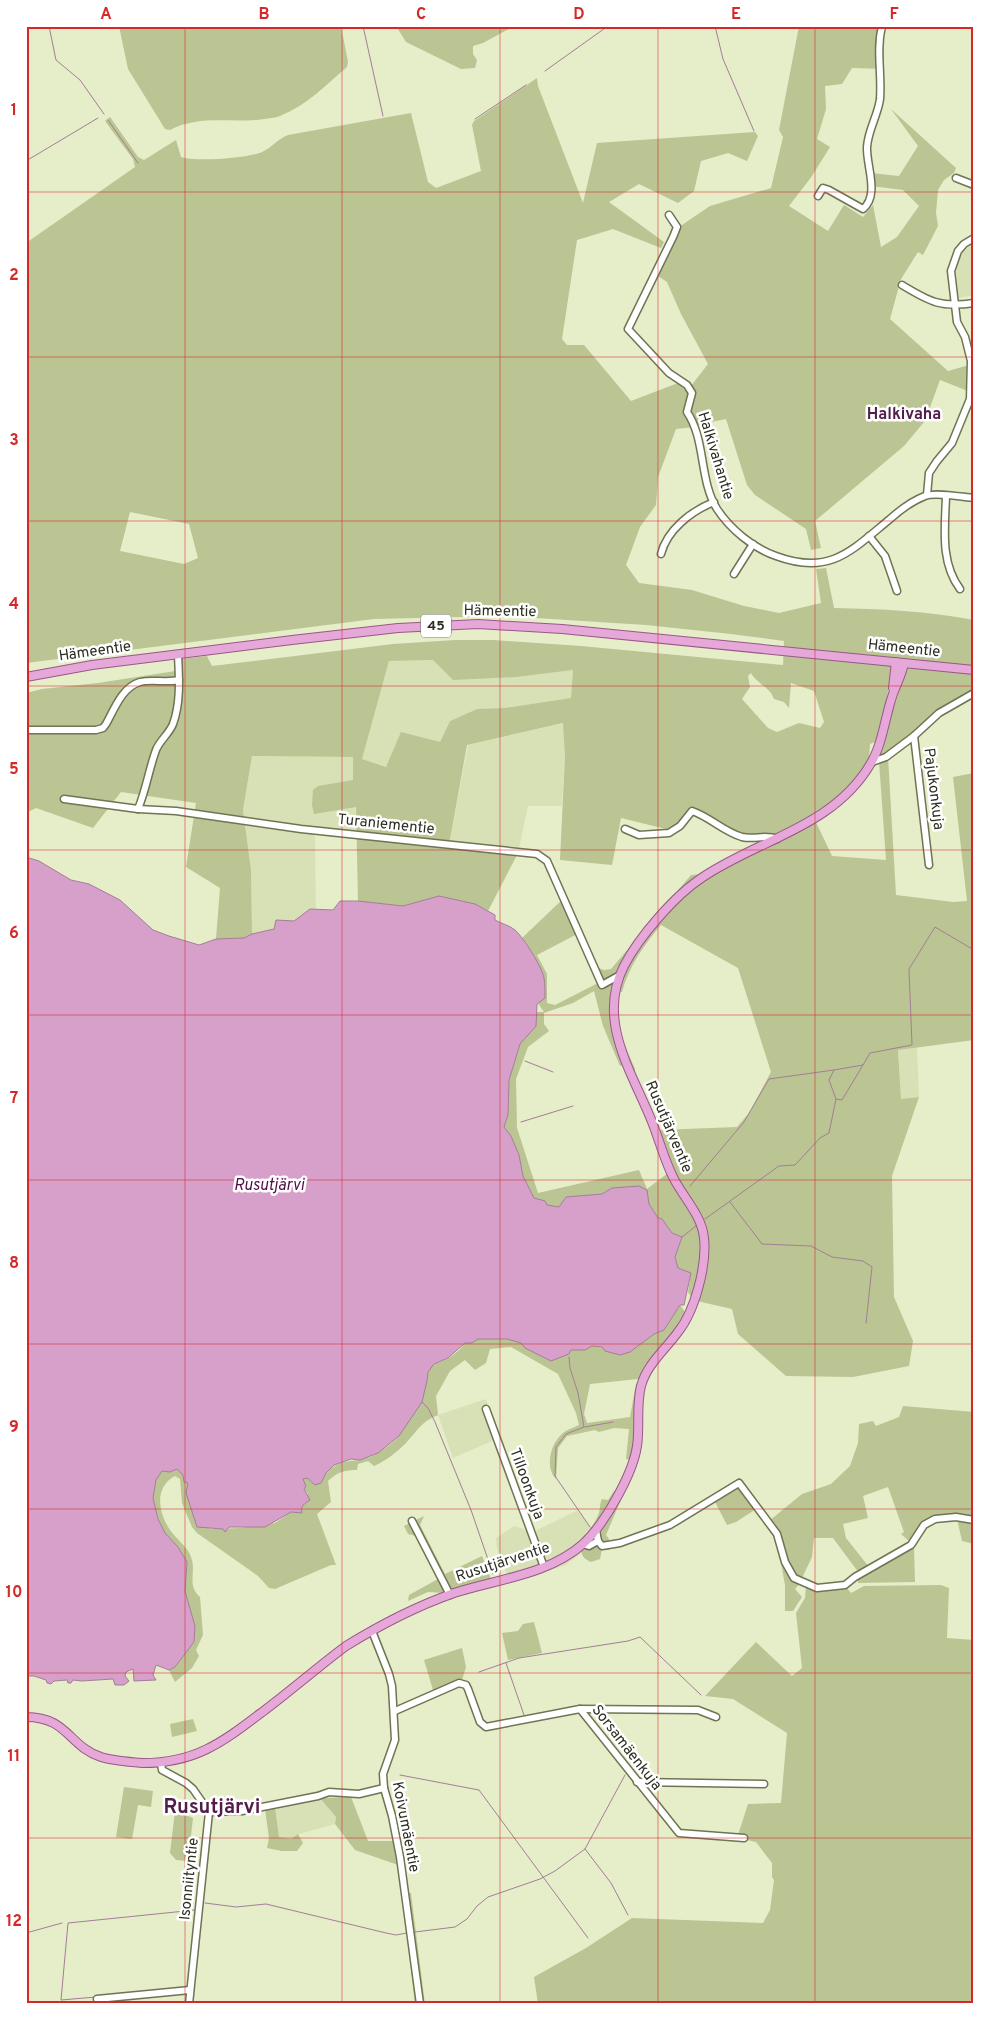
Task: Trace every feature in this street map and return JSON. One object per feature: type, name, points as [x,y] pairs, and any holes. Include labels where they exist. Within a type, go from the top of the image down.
[{"type":"main road","name":"Hämeentie","points":[[26,677],[92,665],[398,628],[478,624],[562,629],[974,670]]},
{"type":"main road","name":"Rusutjärventie","points":[[893,692],[896,662]]},
{"type":"main road","name":"Rusutjärventie","points":[[26,1717],[51,1720],[84,1748],[100,1756],[134,1762],[161,1763],[191,1756],[223,1742],[346,1646],[372,1631],[450,1594],[544,1567],[559,1560],[583,1544],[596,1530],[616,1499],[634,1458],[637,1448],[640,1390],[646,1370],[681,1329],[696,1296],[703,1265],[705,1241],[699,1218],[668,1168],[653,1123],[618,1042],[614,1011],[620,975],[634,951],[652,927],[687,888],[733,860],[801,827],[825,813],[852,788],[872,762],[893,692],[903,672],[904,663]]},
{"type":"street","points":[[818,196],[823,188],[863,209],[869,201],[871,174],[867,149],[869,134],[880,100],[879,38],[882,26]]},
{"type":"street","points":[[956,178],[974,185]]},
{"type":"street","name":"Halkivahantie","points":[[669,215],[677,227],[628,330],[669,373],[687,386],[692,393],[687,412],[695,427],[708,487],[714,502],[728,523],[753,544],[771,554],[787,560],[815,564],[823,563],[844,555],[903,508],[927,495]]},
{"type":"street","points":[[974,238],[964,244],[953,262],[951,271],[956,322],[965,336],[971,361],[970,398],[952,443],[937,460],[929,473],[927,495],[974,498]]},
{"type":"street","points":[[902,285],[931,301],[943,305],[974,303]]},
{"type":"street","points":[[946,496],[945,551],[953,579],[960,589]]},
{"type":"street","points":[[661,554],[664,543],[686,518],[714,502]]},
{"type":"street","points":[[869,536],[885,556],[897,591]]},
{"type":"street","points":[[734,574],[753,544]]},
{"type":"street","points":[[138,809],[156,750],[173,723],[179,680],[178,654]]},
{"type":"street","points":[[26,730],[96,730],[103,728],[120,698],[130,687],[140,682],[179,680]]},
{"type":"street","points":[[914,736],[939,712],[974,693]]},
{"type":"street","name":"Pajukonkuja","points":[[872,762],[886,757],[914,736]]},
{"type":"street","name":"Pajukonkuja","points":[[914,736],[929,865]]},
{"type":"street","name":"Turaniementie","points":[[64,799],[309,830],[538,854],[547,861],[602,985],[620,975]]},
{"type":"street","points":[[625,829],[639,835],[669,833],[680,826],[692,811],[741,837],[754,838],[768,835],[777,839]]},
{"type":"street","name":"Tilloonkuja","points":[[486,1408],[544,1567]]},
{"type":"street","points":[[596,1530],[598,1540],[602,1546],[609,1546],[670,1525],[739,1484],[777,1534],[785,1562],[794,1578],[817,1588],[845,1584],[911,1545],[924,1525],[935,1519],[956,1517],[974,1520]]},
{"type":"street","points":[[412,1521],[450,1594]]},
{"type":"street","points":[[583,1544],[590,1546],[598,1540]]},
{"type":"street","name":"Koivumäentie","points":[[372,1631],[389,1674],[394,1711],[395,1740],[383,1774],[384,1788],[400,1857],[420,2004]]},
{"type":"street","name":"Sorsamäenkuja","points":[[394,1711],[459,1683],[468,1689],[480,1722],[486,1727],[580,1709],[678,1833],[744,1838]]},
{"type":"street","points":[[580,1709],[698,1710],[716,1717]]},
{"type":"street","points":[[161,1763],[162,1770],[193,1789],[209,1812],[242,1811],[318,1796],[329,1792],[359,1794],[384,1788]]},
{"type":"street","points":[[637,1782],[764,1784]]},
{"type":"street","name":"Isonniityntie","points":[[189,2004],[209,1812]]},
{"type":"street","points":[[97,1999],[190,1990]]},
{"type":"shaded area","points":[[119,26],[341,26],[348,62],[347,67],[316,94],[300,106],[280,116],[252,120],[193,122],[170,130],[165,129],[128,69]]},
{"type":"shaded area","points":[[396,26],[514,26],[483,43],[473,46],[473,54],[477,60],[475,68],[461,69],[406,42]]},
{"type":"shaded area","points":[[799,26],[886,26],[883,32],[884,69],[852,68],[842,84],[825,86],[826,109],[817,139],[830,147],[812,176],[789,206],[828,231],[844,205],[863,217],[873,205],[881,247],[897,237],[919,206],[903,190],[871,186],[871,173],[899,176],[918,146],[891,109],[956,168],[954,173],[944,180],[938,190],[936,213],[938,226],[923,255],[918,252],[901,279],[890,319],[948,371],[969,365],[968,391],[940,380],[925,421],[904,446],[815,521],[821,548],[811,550],[806,529],[755,495],[747,485],[726,419],[697,425],[691,410],[695,393],[691,386],[708,364],[681,314],[667,282],[658,276],[679,227],[710,206],[771,188],[783,137],[779,130]]},
{"type":"shaded area","points":[[537,78],[538,86],[583,203],[597,143],[755,132],[758,136],[747,161],[728,153],[701,161],[694,191],[678,203],[639,184],[609,202],[664,242],[661,248],[613,229],[577,240],[562,339],[567,345],[584,345],[631,401],[678,383],[689,394],[684,411],[694,427],[676,429],[658,477],[656,505],[640,527],[626,565],[639,583],[692,590],[744,606],[779,613],[821,603],[816,569],[826,568],[834,608],[939,614],[974,620],[974,694],[944,711],[888,757],[896,895],[953,902],[967,901],[953,777],[974,773],[974,1040],[898,1050],[901,1099],[919,1097],[892,1176],[894,1297],[913,1341],[909,1366],[853,1377],[786,1376],[738,1334],[732,1309],[697,1301],[642,1380],[590,1384],[584,1414],[587,1423],[630,1417],[636,1384],[640,1384],[639,1415],[631,1460],[626,1459],[629,1429],[614,1428],[599,1432],[595,1430],[567,1436],[558,1448],[556,1479],[550,1463],[554,1445],[563,1433],[579,1425],[576,1413],[558,1374],[511,1347],[490,1349],[486,1363],[475,1370],[465,1360],[450,1371],[436,1396],[438,1415],[424,1423],[395,1453],[374,1466],[368,1461],[358,1464],[357,1470],[341,1472],[328,1481],[331,1502],[317,1514],[336,1565],[331,1565],[275,1589],[269,1588],[258,1576],[197,1533],[192,1527],[182,1503],[180,1479],[175,1476],[168,1481],[161,1493],[161,1508],[170,1530],[187,1550],[193,1563],[193,1583],[200,1597],[203,1635],[196,1650],[199,1656],[192,1668],[175,1682],[169,1670],[175,1667],[194,1642],[195,1626],[185,1591],[187,1562],[178,1547],[165,1533],[158,1519],[153,1498],[156,1480],[162,1471],[170,1472],[177,1469],[183,1475],[184,1482],[188,1483],[210,1529],[240,1528],[275,1523],[291,1512],[298,1513],[308,1494],[304,1489],[303,1479],[307,1477],[311,1482],[320,1483],[333,1467],[340,1463],[369,1457],[394,1441],[403,1431],[410,1417],[427,1381],[430,1368],[452,1356],[465,1343],[472,1343],[478,1339],[507,1339],[570,1350],[585,1350],[592,1346],[630,1352],[654,1334],[664,1330],[680,1305],[686,1313],[692,1298],[688,1292],[691,1273],[678,1268],[675,1257],[682,1237],[672,1233],[662,1219],[658,1218],[649,1204],[612,1188],[602,1194],[566,1197],[559,1207],[547,1205],[545,1201],[534,1198],[523,1176],[519,1155],[511,1136],[504,1127],[508,1115],[509,1080],[520,1044],[536,1026],[536,1012],[544,1012],[536,995],[527,947],[522,938],[565,897],[581,932],[537,955],[547,974],[547,1003],[555,1005],[598,983],[596,967],[604,970],[611,969],[691,875],[702,874],[775,837],[767,835],[744,836],[692,808],[670,830],[621,818],[612,865],[560,860],[565,756],[563,723],[467,745],[449,845],[518,853],[488,911],[475,904],[439,896],[403,906],[358,901],[356,807],[314,814],[312,805],[313,790],[318,786],[353,780],[353,757],[252,756],[243,810],[251,870],[252,934],[244,938],[216,939],[220,888],[186,867],[196,803],[121,792],[93,828],[36,808],[26,813],[26,693],[42,689],[98,683],[182,670],[181,659],[207,656],[212,666],[393,644],[455,640],[493,640],[581,646],[783,665],[784,641],[646,625],[506,616],[374,619],[26,663],[26,243],[135,167],[133,159],[105,121],[110,117],[138,157],[144,160],[176,140],[181,157],[209,159],[234,158],[262,152],[288,135],[411,113],[428,182],[436,188],[481,171],[472,125],[474,121]],"holes":[[[130,512],[189,524],[198,558],[184,564],[120,551]],[[433,660],[453,680],[517,677],[573,670],[571,698],[504,708],[477,709],[450,721],[440,742],[401,732],[386,767],[362,759],[389,661]],[[751,673],[769,691],[774,699],[784,702],[789,708],[791,683],[814,691],[824,722],[820,728],[799,723],[777,732],[768,728],[742,699],[750,687],[748,676]],[[891,673],[905,675],[875,762],[879,761],[886,860],[832,856],[815,820],[862,777],[869,759],[870,744],[875,742],[886,704]],[[661,925],[738,968],[771,1072],[749,1113],[737,1127],[659,1130],[634,1073],[635,1069],[620,1032],[617,1012],[619,991],[622,992],[633,965]],[[594,991],[603,1026],[620,1066],[623,1065],[653,1132],[668,1173],[647,1189],[639,1170],[538,1193],[517,1128],[516,1079],[528,1047],[549,1031],[544,1024],[544,1013],[573,1003]]]},
{"type":"shaded area","points":[[974,242],[974,295],[958,298],[956,269],[958,261],[964,251]]},
{"type":"shaded area","points":[[433,660],[517,677],[573,670],[571,698],[504,708],[477,709],[450,721],[440,742],[386,767],[362,759],[389,661]]},
{"type":"shaded area","points":[[564,723],[565,756],[562,806],[528,806],[518,853],[449,845],[468,745]]},
{"type":"shaded area","points":[[252,756],[353,757],[358,838],[315,833],[316,909],[310,909],[294,922],[276,920],[274,929],[252,934],[251,870],[243,810]]},
{"type":"shaded area","points":[[917,1047],[919,1097],[901,1099],[898,1050]]},
{"type":"shaded area","points":[[486,1399],[499,1438],[453,1458],[438,1415]]},
{"type":"shaded area","points":[[903,1406],[974,1412],[974,1519],[934,1517],[909,1541],[901,1534],[904,1532],[888,1487],[863,1496],[868,1518],[843,1524],[846,1538],[869,1567],[859,1573],[833,1538],[814,1538],[812,1557],[801,1580],[795,1577],[769,1521],[802,1494],[831,1484],[850,1466],[858,1443],[859,1424],[873,1421],[876,1426],[899,1417]]},
{"type":"shaded area","points":[[739,1486],[756,1509],[736,1522],[727,1525],[714,1500]]},
{"type":"shaded area","points":[[614,1491],[623,1495],[606,1535],[609,1539],[609,1550],[602,1549],[600,1559],[591,1562],[582,1555],[581,1551],[585,1547],[580,1542],[596,1519],[602,1499],[608,1500]]},
{"type":"shaded area","points":[[578,1510],[591,1528],[580,1542],[585,1547],[581,1553],[566,1565],[510,1583],[497,1548],[496,1538],[514,1526],[533,1532]]},
{"type":"shaded area","points":[[424,1516],[420,1525],[445,1574],[482,1556],[491,1579],[444,1593],[428,1592],[408,1601],[409,1595],[438,1579],[416,1536],[408,1534],[404,1526]]},
{"type":"shaded area","points":[[957,1519],[974,1521],[974,1544],[962,1541]]},
{"type":"shaded area","points":[[778,1547],[800,1583],[795,1589],[802,1597],[793,1611],[785,1611],[785,1585]]},
{"type":"shaded area","points":[[911,1547],[914,1548],[915,1582],[858,1583],[858,1577]]},
{"type":"shaded area","points":[[941,1585],[949,1588],[947,1638],[974,1640],[974,2004],[538,2004],[534,1977],[586,1948],[632,1918],[763,1923],[770,1910],[774,1880],[772,1877],[772,1863],[756,1842],[737,1838],[748,1804],[781,1803],[787,1733],[733,1699],[705,1696],[756,1642],[792,1676],[802,1668],[796,1613],[805,1598],[806,1586],[846,1587],[851,1593],[864,1586]]},
{"type":"shaded area","points":[[534,1622],[542,1653],[508,1660],[502,1633],[518,1631],[523,1624]]},
{"type":"shaded area","points":[[462,1648],[466,1667],[462,1680],[433,1690],[424,1660]]},
{"type":"shaded area","points":[[193,1719],[197,1731],[172,1737],[170,1724]]},
{"type":"shaded area","points":[[124,1787],[153,1791],[151,1807],[138,1805],[132,1839],[116,1837]]},
{"type":"shaded area","points":[[351,1797],[368,1841],[394,1841],[398,1865],[355,1850],[335,1824],[336,1817],[320,1798]]},
{"type":"shaded area","points":[[320,1798],[336,1817],[335,1824],[299,1834],[291,1840],[279,1837],[275,1807]]},
{"type":"shaded area","points":[[275,1807],[279,1837],[291,1839],[298,1834],[303,1843],[297,1851],[267,1848],[269,1838],[265,1809]]},
{"type":"shaded area","points":[[175,1811],[193,1818],[188,1861],[176,1860],[170,1853]]},
{"type":"shaded area","points":[[402,1893],[411,1893],[425,2004],[415,2004]]},
{"type":"water","name":"Rusutjärvi","points":[[26,857],[39,861],[71,880],[89,884],[120,900],[153,930],[199,945],[216,939],[244,938],[252,934],[274,929],[276,920],[294,921],[310,909],[333,910],[340,901],[403,906],[439,896],[475,904],[495,915],[495,920],[513,928],[523,939],[543,973],[544,980],[545,998],[537,1004],[536,1026],[520,1044],[509,1080],[508,1115],[504,1127],[511,1136],[519,1155],[523,1176],[534,1198],[545,1201],[547,1205],[559,1207],[566,1197],[602,1194],[612,1188],[639,1186],[647,1190],[649,1204],[658,1218],[662,1219],[672,1233],[682,1237],[675,1257],[678,1268],[691,1273],[684,1305],[680,1305],[664,1330],[654,1334],[630,1352],[620,1355],[605,1351],[602,1347],[592,1346],[585,1350],[571,1350],[569,1354],[551,1361],[525,1348],[521,1343],[507,1339],[478,1339],[472,1343],[465,1343],[448,1358],[434,1364],[428,1372],[422,1402],[399,1436],[378,1453],[360,1460],[351,1459],[334,1465],[326,1473],[321,1483],[315,1485],[307,1478],[303,1479],[306,1486],[304,1489],[310,1500],[302,1507],[302,1513],[291,1512],[265,1527],[229,1527],[225,1532],[223,1529],[197,1527],[186,1493],[188,1483],[184,1482],[183,1475],[177,1469],[170,1472],[162,1471],[156,1480],[153,1498],[158,1519],[165,1533],[178,1547],[187,1562],[185,1591],[195,1626],[194,1642],[175,1667],[169,1670],[156,1665],[153,1675],[156,1680],[134,1681],[133,1669],[126,1672],[125,1676],[129,1681],[124,1685],[115,1685],[113,1679],[73,1680],[71,1683],[68,1683],[67,1680],[54,1681],[51,1684],[34,1676],[26,1676]]},
{"type":"waterway","points":[[49,26],[56,60],[80,80],[104,114]]},
{"type":"waterway","points":[[363,26],[383,116]]},
{"type":"waterway","points":[[545,71],[608,26]]},
{"type":"waterway","points":[[715,26],[723,59],[754,131]]},
{"type":"waterway","points":[[475,119],[526,85]]},
{"type":"waterway","points":[[26,161],[98,118]]},
{"type":"waterway","points":[[108,120],[138,163]]},
{"type":"waterway","points":[[705,1219],[779,1166],[795,1165],[820,1138],[829,1133],[836,1099],[829,1080],[834,1070],[863,1065],[870,1053],[912,1045],[909,969],[935,927],[974,950]]},
{"type":"waterway","points":[[525,1061],[553,1072]]},
{"type":"waterway","points":[[836,1099],[842,1100],[863,1065]]},
{"type":"waterway","points":[[690,1186],[744,1122],[769,1079],[834,1070]]},
{"type":"waterway","points":[[521,1122],[573,1106]]},
{"type":"waterway","points":[[730,1202],[762,1244],[811,1246],[832,1257],[863,1261],[872,1267],[866,1323]]},
{"type":"waterway","points":[[682,1237],[696,1226]]},
{"type":"waterway","points":[[569,1357],[584,1427],[566,1434],[556,1447],[555,1476],[590,1527]]},
{"type":"waterway","points":[[422,1402],[428,1408],[435,1422],[471,1510],[493,1574]]},
{"type":"waterway","points":[[585,1427],[613,1422]]},
{"type":"waterway","points":[[479,1672],[519,1658],[628,1641],[640,1637],[701,1695]]},
{"type":"waterway","points":[[506,1663],[524,1715]]},
{"type":"waterway","points":[[400,1775],[479,1790],[588,1938]]},
{"type":"waterway","points":[[415,1932],[455,1927],[467,1919],[477,1906],[488,1897],[540,1879],[555,1871],[585,1849],[625,1775]]},
{"type":"waterway","points":[[585,1849],[611,1883],[628,1915]]},
{"type":"waterway","points":[[205,1903],[236,1907],[266,1904],[386,1933],[396,1935],[407,1933]]},
{"type":"waterway","points":[[96,1997],[61,2000],[68,1923],[195,1910]]},
{"type":"waterway","points":[[26,1933],[62,1923]]},
{"type":"district","name":"Halkivaha","points":[[904,415]]},
{"type":"district","name":"Rusutjärvi","points":[[212,1808]]}]
